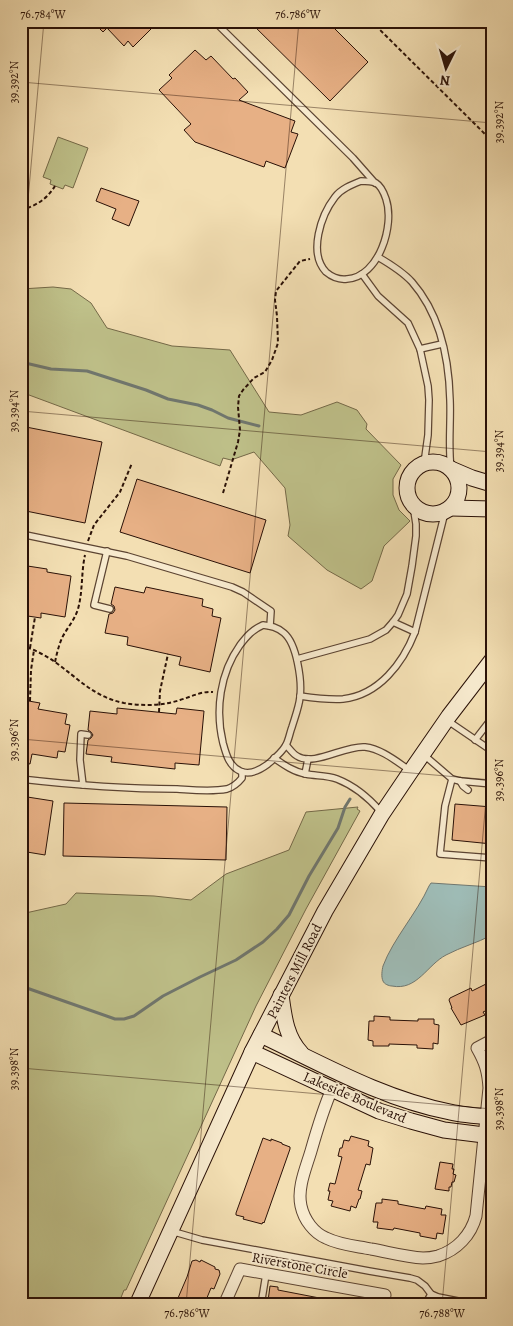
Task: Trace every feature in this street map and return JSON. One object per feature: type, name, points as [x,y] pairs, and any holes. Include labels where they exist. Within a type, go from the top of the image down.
[{"type":"main road","points":[[492,484],[472,478],[439,462],[429,462],[415,469],[408,482],[408,496],[413,505],[428,514],[448,510],[492,509]]},
{"type":"main road","points":[[448,510],[457,498],[459,486],[456,475],[451,469]]},
{"type":"main road","name":"Painters Mill Road","points":[[137,1305],[252,1052],[325,911],[382,814],[411,770],[492,660]]},
{"type":"main road","points":[[281,995],[286,1027],[294,1046],[302,1055]]},
{"type":"main road","name":"Lakeside Boulevard","points":[[261,1035],[361,1083],[384,1092],[415,1103],[450,1112],[489,1117]]},
{"type":"main road","name":"Lakeside Boulevard","points":[[252,1052],[379,1110],[444,1130],[488,1136]]},
{"type":"street","points":[[332,1089],[323,1110],[302,1181],[301,1207],[306,1219],[314,1230],[325,1238],[338,1242],[425,1258],[437,1256],[456,1247],[473,1227],[476,1216],[489,1117],[488,1075],[485,1063],[477,1048],[492,1040]]},
{"type":"street","name":"Riverstone Circle","points":[[224,1305],[240,1269],[385,1295],[383,1305]]},
{"type":"lane","points":[[214,21],[353,158],[375,183]]},
{"type":"lane","points":[[369,181],[375,183],[380,186],[384,194],[389,212],[384,243],[378,256],[362,274],[354,278],[338,279],[324,270],[319,256],[317,244],[324,217],[335,196],[343,189],[361,182],[369,181]]},
{"type":"lane","points":[[378,256],[399,270],[412,282],[437,323],[448,377],[450,401],[449,456],[451,469]]},
{"type":"lane","points":[[362,274],[378,296],[408,322],[420,349],[430,400],[424,464]]},
{"type":"lane","points":[[420,349],[442,344]]},
{"type":"lane","points":[[296,659],[370,639],[386,630],[393,622],[407,594],[412,566],[416,536],[413,505]]},
{"type":"lane","points":[[300,696],[330,699],[356,697],[382,683],[400,661],[415,632],[448,510]]},
{"type":"lane","points":[[21,534],[127,556],[232,587],[243,592],[271,611],[270,626]]},
{"type":"lane","points":[[107,552],[94,605],[110,609]]},
{"type":"lane","points":[[393,622],[415,632]]},
{"type":"lane","points":[[263,625],[276,627],[284,633],[291,643],[296,659],[300,676],[300,696],[286,745],[262,768],[254,772],[242,772],[234,767],[228,757],[221,733],[219,717],[221,693],[231,660],[254,629],[263,625]]},
{"type":"lane","points":[[475,740],[492,718]]},
{"type":"lane","points":[[446,720],[492,751]]},
{"type":"lane","points":[[83,785],[80,760],[81,734],[88,735]]},
{"type":"lane","points":[[286,745],[297,757],[308,759],[355,747],[365,747],[377,750],[411,770]]},
{"type":"lane","points":[[423,754],[452,779],[492,784]]},
{"type":"lane","points":[[274,758],[288,767],[305,774],[327,776],[348,784],[369,799],[382,814]]},
{"type":"lane","points":[[305,774],[308,759]]},
{"type":"lane","points":[[21,779],[153,789],[226,789],[238,783],[242,778],[242,772]]},
{"type":"lane","points":[[452,779],[445,806],[440,854],[492,858]]},
{"type":"lane","points":[[460,781],[468,790]]},
{"type":"lane","points":[[171,1231],[202,1240],[410,1278],[417,1280],[431,1294],[438,1297],[478,1305]]},
{"type":"lane","points":[[261,1305],[266,1274]]},
{"type":"lane","points":[[425,1305],[431,1294]]},
{"type":"path","points":[[371,21],[492,141]]},
{"type":"path","points":[[21,210],[37,205],[49,195],[55,186]]},
{"type":"path","points":[[223,493],[240,430],[239,396],[254,378],[265,372],[278,343],[276,291],[300,261],[319,256]]},
{"type":"path","points":[[55,662],[58,646],[78,611],[82,591],[82,568],[91,530],[120,492],[132,463]]},
{"type":"path","points":[[30,648],[35,617]]},
{"type":"path","points":[[21,645],[55,662],[91,690],[112,700],[135,704],[159,705],[207,691],[221,693]]},
{"type":"path","points":[[30,701],[34,650]]},
{"type":"path","points":[[159,712],[160,691],[168,654]]},
{"type":"green space","points":[[58,137],[88,148],[73,188],[65,185],[63,189],[50,184],[51,180],[43,177]]},
{"type":"green space","points":[[53,287],[71,289],[91,303],[107,328],[172,346],[230,350],[269,412],[301,415],[337,402],[357,410],[367,424],[366,429],[401,465],[393,479],[393,495],[399,510],[410,521],[384,546],[372,581],[361,589],[327,570],[288,536],[290,525],[285,488],[254,452],[231,460],[223,458],[220,466],[21,392],[21,289]]},
{"type":"green space","points":[[358,807],[357,809],[360,811],[306,909],[256,1006],[118,1305],[21,1305],[21,914],[66,904],[76,893],[154,896],[191,900],[226,874],[289,850],[306,812]]},
{"type":"water","points":[[431,883],[492,887],[492,935],[439,959],[408,985],[401,987],[388,985],[382,979],[383,966],[387,956]]},
{"type":"building","points":[[92,21],[159,21],[133,47],[128,41],[124,46],[107,28],[103,32]]},
{"type":"building","points":[[249,21],[327,21],[368,62],[330,101]]},
{"type":"building","points":[[195,50],[206,60],[211,56],[248,92],[239,100],[295,121],[291,132],[298,134],[285,168],[266,161],[264,167],[195,142],[184,130],[191,124],[159,90],[172,78],[169,75]]},
{"type":"building","points":[[101,188],[139,201],[129,226],[112,219],[116,209],[96,201]]},
{"type":"building","points":[[21,426],[102,442],[85,523],[21,510]]},
{"type":"building","points":[[137,479],[266,520],[250,573],[120,532]]},
{"type":"building","points":[[21,565],[47,569],[47,572],[71,576],[65,617],[41,613],[41,618],[21,615]]},
{"type":"building","points":[[115,587],[144,593],[146,587],[203,599],[202,606],[213,609],[212,616],[221,618],[210,672],[179,665],[181,657],[127,645],[128,637],[105,633],[109,614],[115,610],[111,604]]},
{"type":"building","points":[[23,700],[40,703],[38,709],[67,714],[65,724],[70,725],[65,752],[58,751],[57,758],[32,754],[30,764],[21,762],[21,708]]},
{"type":"building","points":[[117,708],[176,714],[177,708],[204,711],[199,765],[175,763],[175,769],[111,762],[112,757],[86,754],[88,740],[93,735],[88,730],[90,711],[117,714]]},
{"type":"building","points":[[21,796],[53,801],[45,855],[21,851]]},
{"type":"building","points":[[64,803],[227,807],[226,860],[63,856]]},
{"type":"building","points":[[455,804],[492,807],[492,844],[452,840]]},
{"type":"building","points":[[492,981],[492,1008],[483,1012],[485,1015],[461,1025],[451,1008],[450,998],[471,988],[472,991]]},
{"type":"building","points":[[374,1016],[390,1017],[390,1020],[418,1021],[418,1019],[434,1019],[434,1024],[439,1025],[438,1044],[433,1043],[433,1049],[417,1048],[417,1045],[389,1044],[389,1046],[373,1046],[373,1041],[368,1040],[369,1021],[374,1021]]},
{"type":"building","points":[[351,1136],[369,1141],[368,1146],[373,1148],[370,1165],[366,1164],[358,1190],[362,1191],[360,1199],[356,1208],[351,1206],[350,1211],[331,1206],[333,1201],[328,1200],[330,1191],[328,1191],[330,1183],[335,1184],[342,1157],[338,1156],[340,1148],[342,1148],[344,1140],[349,1141]]},
{"type":"building","points":[[263,1138],[282,1143],[290,1147],[290,1149],[264,1223],[262,1224],[243,1219],[244,1217],[236,1215],[236,1213]]},
{"type":"building","points":[[440,1162],[453,1164],[453,1174],[456,1175],[454,1182],[449,1187],[449,1191],[435,1189]]},
{"type":"building","points":[[382,1199],[398,1201],[398,1204],[425,1209],[426,1206],[442,1209],[441,1215],[446,1215],[443,1234],[437,1233],[436,1239],[420,1236],[420,1233],[394,1228],[393,1230],[377,1228],[378,1222],[373,1222],[376,1203],[382,1203]]},
{"type":"building","points":[[201,1260],[219,1270],[220,1274],[214,1289],[211,1288],[204,1305],[175,1305],[192,1261],[200,1262]]},
{"type":"building","points":[[270,1286],[278,1287],[278,1290],[335,1301],[335,1305],[277,1305],[278,1303],[268,1301]]},
{"type":"waterway","points":[[21,362],[51,369],[87,371],[168,399],[198,405],[228,418],[259,426]]},
{"type":"waterway","points":[[21,986],[115,1019],[124,1019],[134,1016],[163,996],[236,960],[263,942],[289,915],[309,876],[338,828],[345,807],[350,799]]}]
